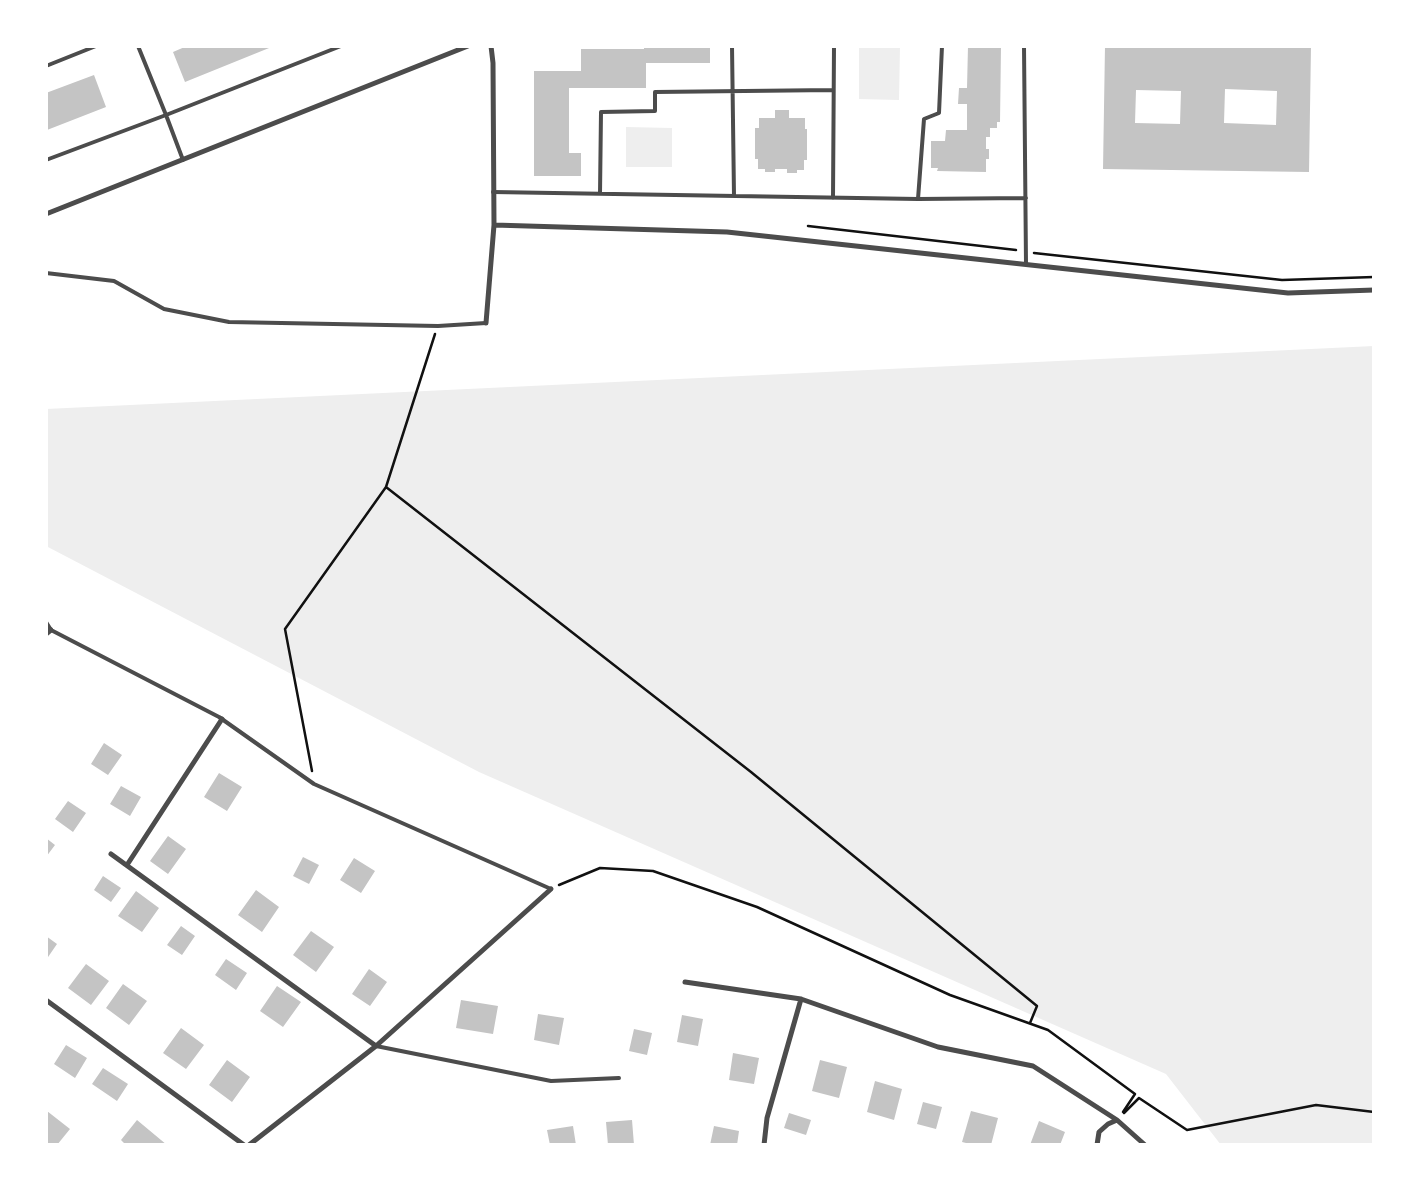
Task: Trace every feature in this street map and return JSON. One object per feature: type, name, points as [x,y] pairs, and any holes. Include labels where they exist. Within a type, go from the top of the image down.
[{"type":"street","points":[[46,214],[468,46]]},
{"type":"street","points":[[486,323],[494,225],[493,63],[491,46]]},
{"type":"street","points":[[494,225],[727,232],[1288,292],[1374,290]]},
{"type":"street","points":[[46,634],[51,630]]},
{"type":"street","points":[[127,865],[222,719]]},
{"type":"street","points":[[111,854],[376,1046]]},
{"type":"street","points":[[248,1145],[376,1046],[551,889]]},
{"type":"street","points":[[685,982],[801,999],[938,1046],[1033,1066],[1117,1120],[1145,1145]]},
{"type":"street","points":[[764,1145],[767,1118],[801,999]]},
{"type":"street","points":[[46,1000],[244,1145]]},
{"type":"street","points":[[1097,1145],[1098,1132],[1117,1120]]},
{"type":"lane","points":[[46,66],[96,46]]},
{"type":"lane","points":[[138,46],[183,160]]},
{"type":"lane","points":[[46,160],[341,46]]},
{"type":"lane","points":[[732,46],[734,196]]},
{"type":"lane","points":[[833,198],[834,46]]},
{"type":"lane","points":[[918,199],[924,119],[939,113],[942,46]]},
{"type":"lane","points":[[1024,46],[1026,264]]},
{"type":"lane","points":[[600,194],[601,112],[655,111],[655,92],[833,90]]},
{"type":"lane","points":[[493,192],[918,199],[1026,198]]},
{"type":"lane","points":[[46,272],[114,281],[164,309],[229,322],[438,326],[486,323]]},
{"type":"lane","points":[[46,622],[51,630],[222,719],[314,784],[551,889]]},
{"type":"lane","points":[[376,1046],[552,1081],[619,1078]]},
{"type":"path","points":[[808,226],[1282,280],[1374,277]]},
{"type":"path","points":[[314,784],[285,629],[386,487],[438,326]]},
{"type":"path","points":[[386,487],[751,772],[1037,1006],[1030,1024]]},
{"type":"path","points":[[551,889],[600,868],[653,871],[758,907],[950,995],[1048,1030],[1135,1094],[1117,1120]]},
{"type":"path","points":[[1117,1120],[1139,1098],[1187,1130],[1316,1105],[1374,1112]]},
{"type":"shaded area","points":[[859,46],[900,46],[899,100],[859,99]]},
{"type":"shaded area","points":[[626,127],[672,128],[672,167],[626,167]]},
{"type":"shaded area","points":[[1374,346],[1374,1145],[1221,1145],[1166,1074],[479,772],[46,546],[46,409]]},
{"type":"building","points":[[187,46],[274,46],[185,82],[173,52]]},
{"type":"building","points":[[644,46],[710,46],[710,63],[646,63],[646,88],[569,88],[569,153],[581,153],[581,176],[534,176],[534,71],[581,71],[581,49],[644,49]]},
{"type":"building","points":[[968,46],[1001,46],[1000,122],[997,122],[997,128],[990,128],[990,137],[986,137],[986,149],[989,149],[989,159],[986,159],[986,172],[937,171],[938,168],[931,168],[931,141],[945,141],[946,130],[967,130],[967,104],[958,104],[959,88],[967,88]]},
{"type":"building","points":[[1105,46],[1311,46],[1309,172],[1103,169]],"holes":[[[1225,89],[1277,91],[1276,125],[1224,123]],[[1136,90],[1181,91],[1180,124],[1135,123]]]},
{"type":"building","points":[[94,75],[106,107],[47,130],[46,93]]},
{"type":"building","points":[[775,110],[789,110],[789,118],[805,118],[807,160],[804,160],[804,170],[797,170],[797,173],[787,173],[787,169],[775,169],[775,172],[765,172],[765,169],[758,169],[758,159],[755,159],[755,128],[759,128],[759,118],[775,118]]},
{"type":"building","points":[[104,743],[122,755],[108,775],[91,764]]},
{"type":"building","points":[[219,773],[242,787],[227,811],[204,797]]},
{"type":"building","points":[[121,786],[141,797],[130,816],[110,804]]},
{"type":"building","points":[[68,801],[86,813],[73,832],[55,819]]},
{"type":"building","points":[[168,836],[186,849],[168,874],[150,861]]},
{"type":"building","points":[[46,838],[55,845],[46,857]]},
{"type":"building","points":[[303,857],[319,865],[309,884],[293,876]]},
{"type":"building","points":[[354,858],[375,871],[361,893],[340,880]]},
{"type":"building","points":[[103,876],[121,888],[111,902],[94,890]]},
{"type":"building","points":[[256,890],[279,907],[262,932],[238,915]]},
{"type":"building","points":[[136,891],[159,908],[142,932],[118,916]]},
{"type":"building","points":[[181,926],[195,936],[182,955],[167,945]]},
{"type":"building","points":[[311,931],[334,947],[316,972],[293,955]]},
{"type":"building","points":[[46,936],[57,944],[46,960]]},
{"type":"building","points":[[226,959],[247,973],[236,990],[215,975]]},
{"type":"building","points":[[86,964],[109,981],[91,1005],[68,988]]},
{"type":"building","points":[[369,969],[387,982],[370,1006],[352,994]]},
{"type":"building","points":[[123,984],[147,1001],[129,1025],[106,1008]]},
{"type":"building","points":[[277,986],[301,1002],[283,1027],[260,1011]]},
{"type":"building","points":[[461,1000],[498,1006],[493,1034],[456,1028]]},
{"type":"building","points":[[538,1014],[564,1018],[559,1045],[534,1040]]},
{"type":"building","points":[[682,1015],[703,1019],[698,1046],[677,1042]]},
{"type":"building","points":[[181,1028],[204,1045],[186,1069],[163,1053]]},
{"type":"building","points":[[634,1029],[652,1033],[647,1055],[629,1051]]},
{"type":"building","points":[[66,1045],[87,1058],[75,1078],[54,1064]]},
{"type":"building","points":[[733,1053],[759,1058],[754,1084],[729,1080]]},
{"type":"building","points":[[227,1060],[250,1077],[232,1102],[209,1085]]},
{"type":"building","points":[[820,1060],[847,1067],[839,1098],[812,1091]]},
{"type":"building","points":[[103,1068],[128,1084],[117,1101],[92,1084]]},
{"type":"building","points":[[875,1081],[902,1089],[894,1120],[867,1112]]},
{"type":"building","points":[[923,1102],[942,1107],[936,1129],[917,1124]]},
{"type":"building","points":[[47,1111],[70,1129],[57,1145],[46,1145]]},
{"type":"building","points":[[971,1111],[998,1118],[991,1145],[974,1145],[962,1142]]},
{"type":"building","points":[[789,1113],[811,1120],[806,1135],[784,1128]]},
{"type":"building","points":[[137,1120],[167,1145],[126,1145],[121,1140]]},
{"type":"building","points":[[632,1120],[634,1145],[608,1145],[606,1122]]},
{"type":"building","points":[[1039,1121],[1065,1132],[1060,1145],[1030,1145]]},
{"type":"building","points":[[573,1126],[576,1145],[550,1145],[547,1130]]},
{"type":"building","points":[[714,1126],[739,1131],[737,1145],[710,1145]]}]
